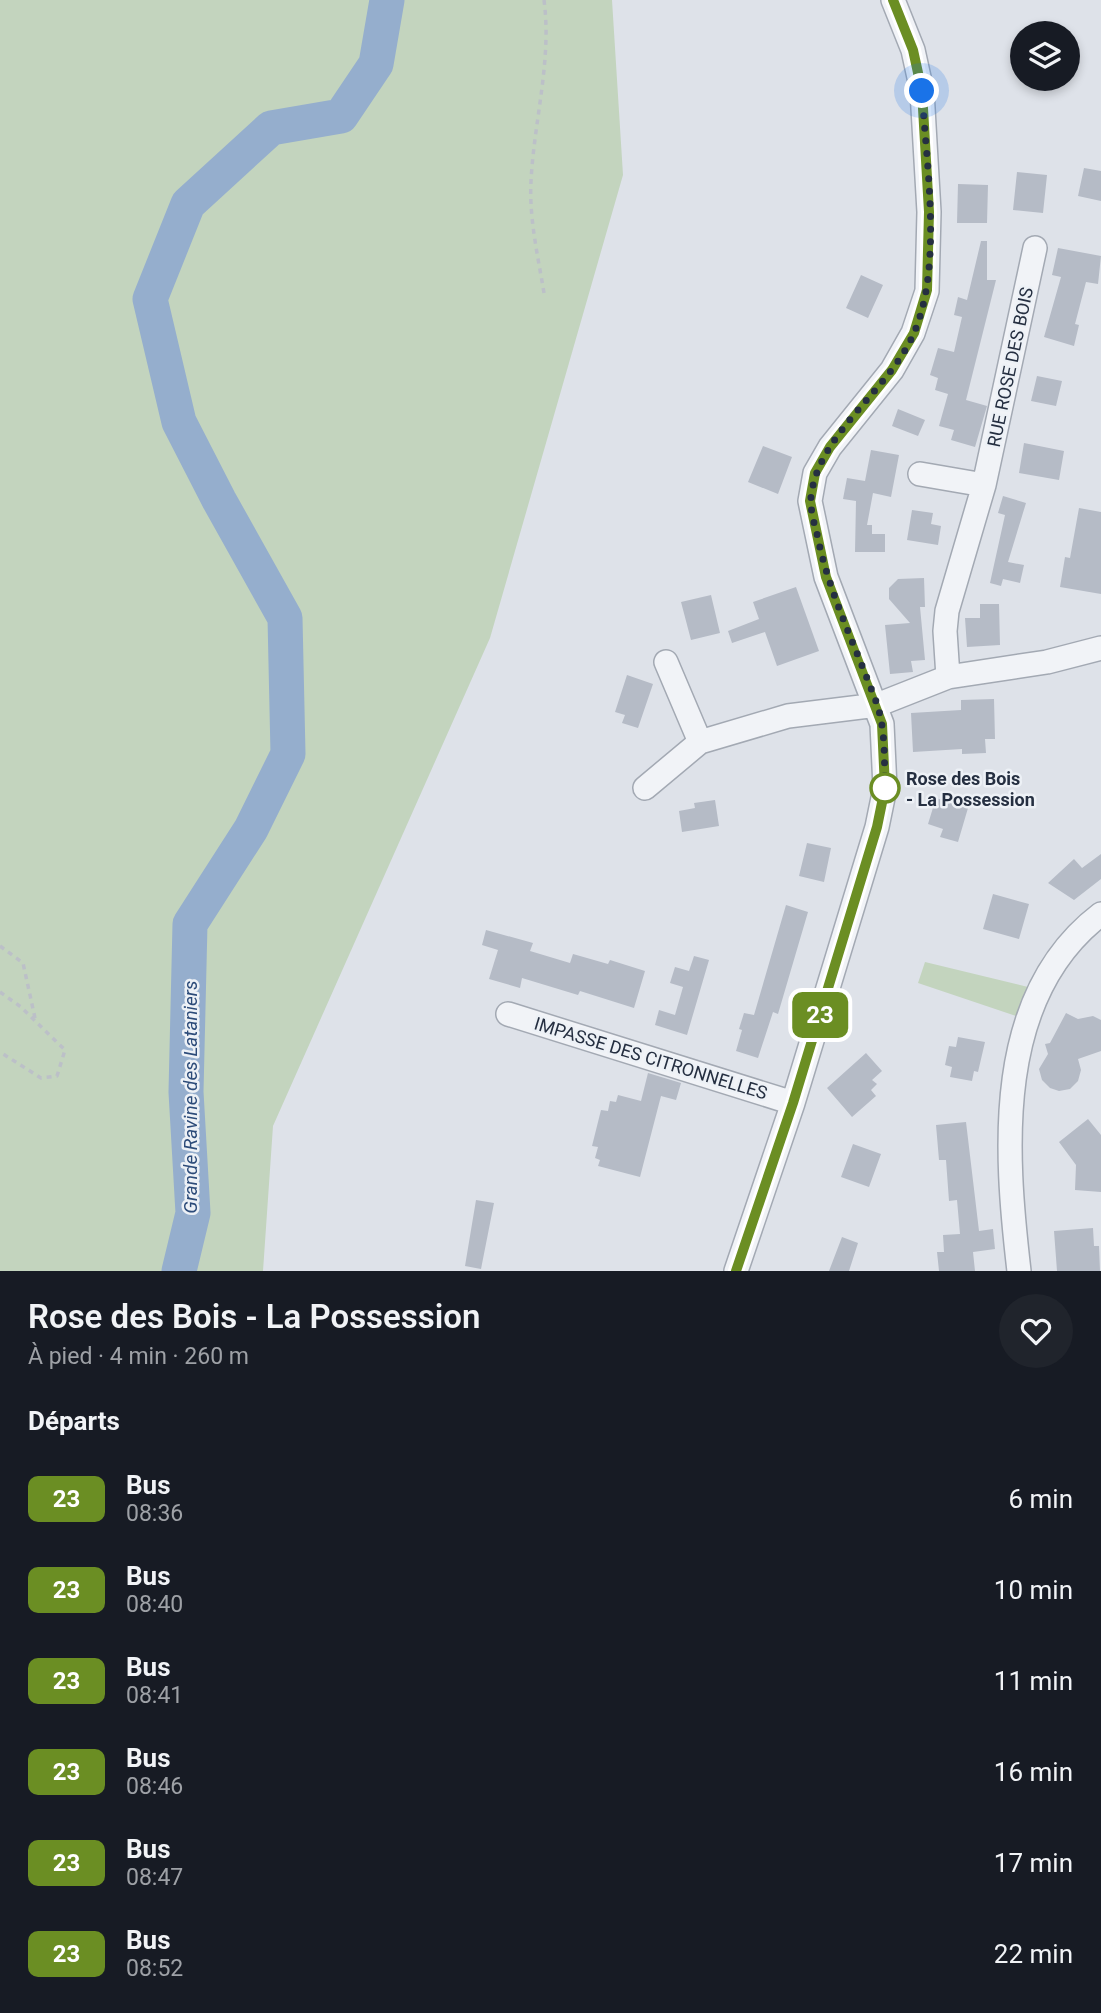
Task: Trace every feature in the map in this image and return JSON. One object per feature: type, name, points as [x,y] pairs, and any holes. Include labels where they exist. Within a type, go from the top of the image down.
[{"type":"street","points":[[736,1271],[793,1103],[877,827],[885,788],[885,748],[877,705],[826,577],[810,501],[815,473],[830,447],[892,370],[914,333],[927,290],[929,212],[922,91],[913,50],[893,0]]},
{"type":"street","name":"RUE ROSE DES BOIS","points":[[948,677],[945,631],[947,611],[984,485],[1035,248]]},
{"type":"street","points":[[920,474],[984,485]]},
{"type":"street","points":[[645,788],[700,742],[788,716],[877,705],[948,677],[1046,662],[1101,648]]},
{"type":"street","points":[[666,662],[700,742]]},
{"type":"street","points":[[1018,1271],[1010,1198],[1010,1122],[1020,1046],[1041,985],[1060,954],[1083,927],[1101,914]]},
{"type":"street","name":"IMPASSE DES CITRONNELLES","points":[[508,1014],[793,1103]]},
{"type":"path","points":[[544,0],[546,42],[531,184],[531,216],[544,293]]},
{"type":"path","points":[[0,946],[23,963],[36,1020]]},
{"type":"path","points":[[0,992],[36,1020],[65,1049],[57,1076],[41,1077],[0,1052]]},
{"type":"green space","points":[[0,0],[612,0],[623,175],[490,638],[273,1126],[263,1271],[0,1271]]},
{"type":"green space","points":[[925,962],[1028,987],[1016,1016],[918,983]]},
{"type":"building","points":[[1084,168],[1101,171],[1101,201],[1078,196]]},
{"type":"building","points":[[1017,172],[1047,175],[1043,213],[1013,210]]},
{"type":"building","points":[[958,184],[988,185],[987,223],[957,223]]},
{"type":"building","points":[[981,241],[987,241],[987,280],[996,280],[966,400],[987,406],[975,447],[951,440],[954,430],[939,426],[948,394],[935,390],[938,378],[930,375],[938,348],[954,352],[962,317],[954,315],[958,297],[967,300]]},
{"type":"building","points":[[1058,248],[1101,256],[1098,284],[1086,282],[1075,324],[1079,325],[1074,346],[1044,337],[1061,277],[1052,275]]},
{"type":"building","points":[[861,275],[883,285],[868,318],[846,308]]},
{"type":"building","points":[[1037,376],[1062,381],[1056,406],[1031,401]]},
{"type":"building","points":[[898,409],[925,420],[918,436],[892,426]]},
{"type":"building","points":[[1024,443],[1064,451],[1059,480],[1019,473]]},
{"type":"building","points":[[763,446],[792,457],[778,494],[748,482]]},
{"type":"building","points":[[871,450],[899,455],[891,497],[873,493],[867,525],[872,525],[872,534],[885,534],[885,552],[855,552],[856,501],[843,499],[847,478],[865,481]]},
{"type":"building","points":[[1003,496],[1026,503],[1008,562],[1024,565],[1020,583],[1003,579],[1001,586],[990,583],[1005,515],[998,513]]},
{"type":"building","points":[[1079,508],[1101,512],[1101,594],[1060,587],[1065,557],[1070,558]]},
{"type":"building","points":[[912,510],[933,513],[931,524],[941,526],[938,545],[907,540]]},
{"type":"building","points":[[924,578],[925,607],[920,607],[925,660],[911,661],[913,672],[890,674],[885,625],[910,623],[889,599],[889,588],[898,579]]},
{"type":"building","points":[[796,587],[819,651],[777,666],[765,632],[732,643],[728,631],[759,619],[753,602]]},
{"type":"building","points":[[711,595],[720,633],[691,640],[681,602]]},
{"type":"building","points":[[980,604],[999,604],[1000,645],[967,647],[965,618],[980,618]]},
{"type":"building","points":[[627,675],[653,684],[638,728],[622,723],[625,715],[615,712]]},
{"type":"building","points":[[994,699],[995,739],[985,739],[986,753],[962,754],[962,749],[913,752],[911,713],[961,710],[961,700]]},
{"type":"building","points":[[936,798],[968,808],[958,842],[940,837],[943,829],[928,824]]},
{"type":"building","points":[[715,800],[719,826],[682,832],[679,811],[695,808],[694,803]]},
{"type":"building","points":[[807,843],[831,848],[824,882],[799,876]]},
{"type":"building","points":[[1101,854],[1101,879],[1074,900],[1048,883],[1074,859],[1082,868]]},
{"type":"building","points":[[993,894],[1029,904],[1019,939],[983,929]]},
{"type":"building","points":[[786,905],[808,912],[778,1014],[773,1012],[758,1058],[736,1051],[742,1030],[739,1029],[744,1013],[754,1015]]},
{"type":"building","points":[[486,930],[533,943],[530,951],[570,963],[573,954],[608,964],[610,960],[645,971],[634,1008],[580,991],[578,995],[522,978],[520,988],[489,979],[498,950],[482,945]]},
{"type":"building","points":[[694,956],[709,960],[687,1035],[655,1025],[659,1010],[675,1015],[683,987],[670,983],[675,967],[689,971]]},
{"type":"building","points":[[1066,1013],[1078,1019],[1093,1016],[1101,1020],[1101,1051],[1078,1059],[1081,1070],[1078,1081],[1070,1089],[1059,1091],[1050,1088],[1042,1080],[1039,1069],[1048,1054],[1045,1044],[1050,1043]]},
{"type":"building","points":[[958,1037],[985,1042],[978,1072],[974,1071],[972,1081],[950,1077],[952,1067],[945,1065],[949,1046],[956,1047]]},
{"type":"building","points":[[866,1053],[882,1071],[872,1080],[877,1084],[871,1090],[876,1096],[852,1117],[827,1088]]},
{"type":"building","points":[[648,1073],[681,1083],[676,1100],[661,1096],[640,1177],[598,1166],[600,1160],[595,1158],[598,1147],[592,1146],[601,1110],[608,1111],[610,1101],[616,1102],[618,1095],[641,1101]]},
{"type":"building","points":[[1088,1119],[1101,1135],[1101,1192],[1075,1190],[1076,1165],[1059,1142]]},
{"type":"building","points":[[966,1122],[979,1231],[993,1229],[995,1249],[973,1252],[975,1271],[939,1271],[937,1252],[944,1252],[943,1235],[960,1234],[957,1200],[949,1201],[946,1160],[939,1160],[936,1125]]},
{"type":"building","points":[[853,1144],[881,1154],[869,1187],[841,1177]]},
{"type":"building","points":[[476,1200],[494,1203],[481,1269],[465,1266]]},
{"type":"building","points":[[1093,1228],[1094,1246],[1099,1246],[1100,1271],[1057,1271],[1054,1231]]},
{"type":"building","points":[[842,1237],[858,1243],[849,1271],[829,1271]]},
{"type":"waterway","name":"Grande Ravine des Lataniers","points":[[179,1271],[193,1213],[186,1092],[190,924],[251,829],[288,754],[285,618],[179,422],[150,299],[188,204],[271,128],[341,116],[376,64],[387,0]]},
{"type":"bus line","name":"23","points":[[736,1271],[793,1103],[877,827],[885,788],[882,724],[826,577],[810,501],[815,473],[830,447],[892,370],[914,333],[927,290],[929,212],[922,91],[913,50],[893,0]]},
{"type":"place","name":"Rose des Bois - La Possession","points":[[885,788]]},
{"type":"route","points":[[885,788],[882,724],[826,577],[810,501],[815,473],[830,447],[892,370],[914,333],[927,290],[929,212],[922,91]]}]
